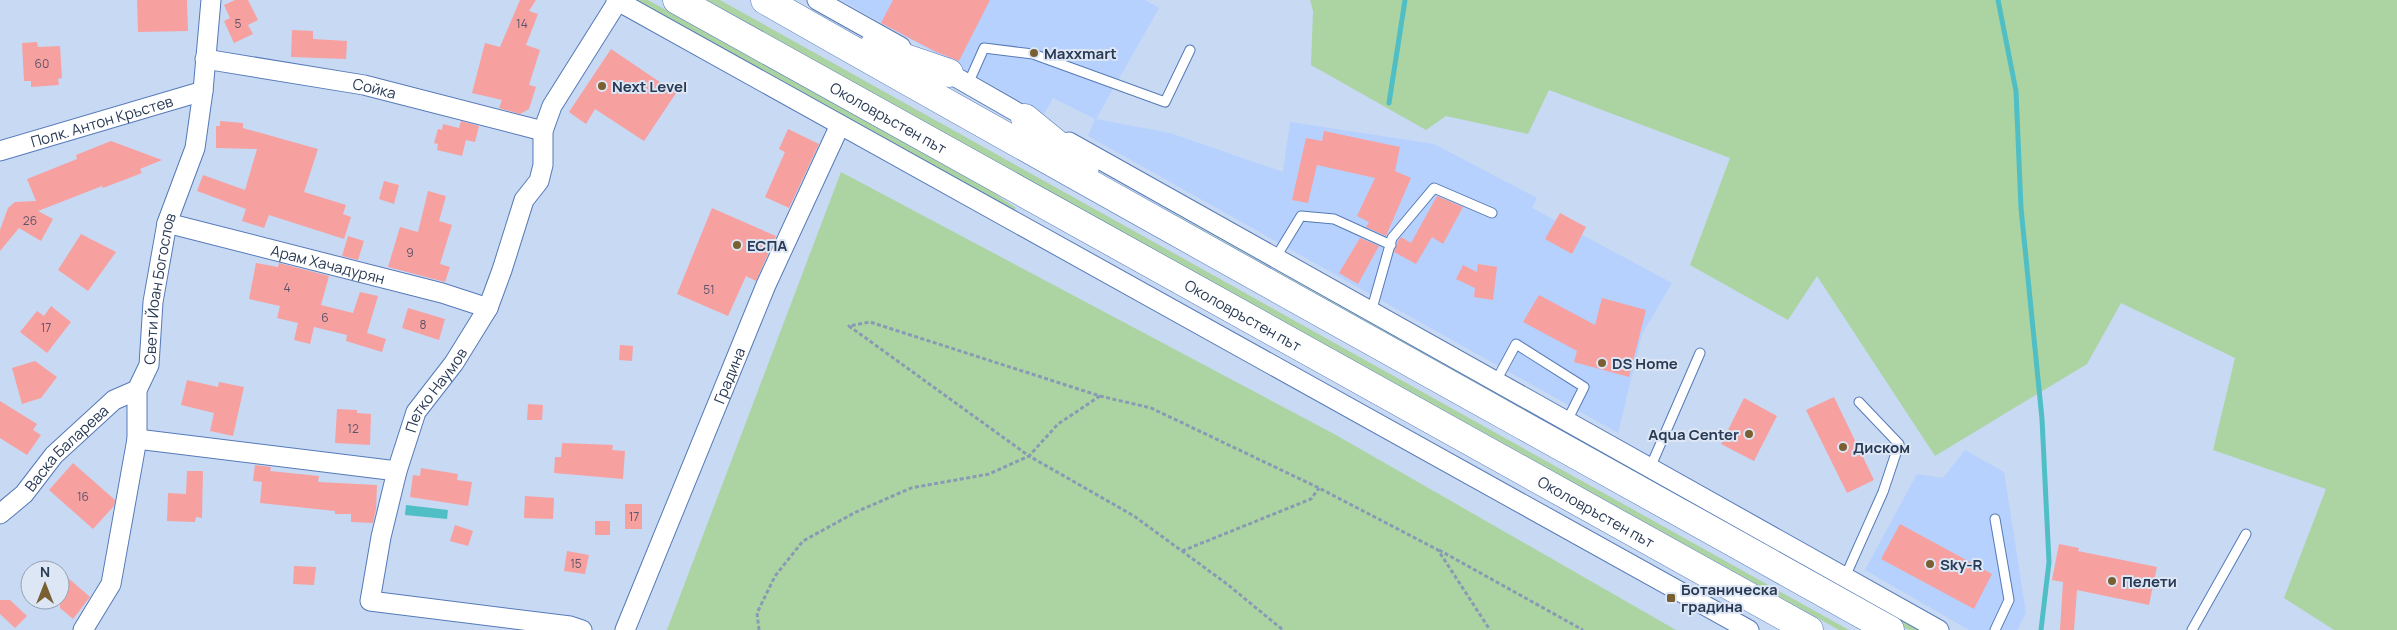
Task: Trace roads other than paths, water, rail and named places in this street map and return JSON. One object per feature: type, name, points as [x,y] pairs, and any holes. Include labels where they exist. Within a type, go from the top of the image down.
[{"type":"highway","name":"Околовръстен път","points":[[677,0],[1809,630]]},
{"type":"highway","points":[[765,0],[813,12],[958,79]]},
{"type":"highway","points":[[813,12],[1143,216],[1280,289],[1890,630]]},
{"type":"highway","points":[[1026,118],[1143,216]]},
{"type":"street","name":"Свети Йоан Богослов","points":[[83,630],[111,584],[137,439],[137,390],[150,365],[153,302],[167,223],[195,148],[203,91],[211,0]]},
{"type":"street","points":[[617,1],[1749,630]]},
{"type":"street","name":"Петко Наумов","points":[[582,630],[570,626],[370,601],[381,537],[397,471],[416,412],[454,364],[488,308],[524,200],[539,182],[543,164],[543,131],[552,106],[617,1]]},
{"type":"street","name":"Сойка","points":[[205,59],[364,86],[543,131]]},
{"type":"street","points":[[958,79],[1939,630]]},
{"type":"street","name":"Полк. Антон Кръстев","points":[[0,151],[203,91]]},
{"type":"street","name":"Градина","points":[[624,630],[766,285],[840,125]]},
{"type":"street","name":"Арам Хачадурян","points":[[167,223],[442,293],[488,308]]},
{"type":"street","name":"Васка Баларева","points":[[0,514],[24,494],[54,454],[114,400],[137,390]]},
{"type":"street","points":[[137,439],[397,471]]},
{"type":"lane","points":[[958,79],[984,48],[1033,54],[1166,102],[1190,50]]},
{"type":"lane","points":[[1371,312],[1392,238],[1434,188],[1492,213]]},
{"type":"lane","points":[[1276,257],[1301,216],[1334,219],[1390,245]]},
{"type":"lane","points":[[1496,381],[1516,344],[1584,387],[1567,421]]},
{"type":"lane","points":[[1650,468],[1700,353]]},
{"type":"lane","points":[[1845,577],[1883,492],[1899,444],[1859,402]]},
{"type":"lane","points":[[1995,519],[2009,600],[1995,630]]},
{"type":"lane","points":[[2192,630],[2246,534]]},
{"type":"waterway","points":[[1389,103],[1405,0]]},
{"type":"waterway","points":[[1998,0],[2016,91],[2021,208],[2042,419],[2049,562],[2041,630]]},
{"type":"place","name":"Maxxmart","points":[[1034,53]]},
{"type":"place","name":"Next Level","points":[[602,86]]},
{"type":"place","name":"ЕСПА","points":[[737,245]]},
{"type":"place","name":"DS Home","points":[[1602,363]]},
{"type":"place","name":"Aqua Center","points":[[1749,434]]},
{"type":"place","name":"Диском","points":[[1843,447]]},
{"type":"place","name":"Sky-R","points":[[1930,564]]},
{"type":"place","name":"Пелети","points":[[2112,581]]},
{"type":"place","name":"Ботаническа градина","points":[[1671,598]]}]
